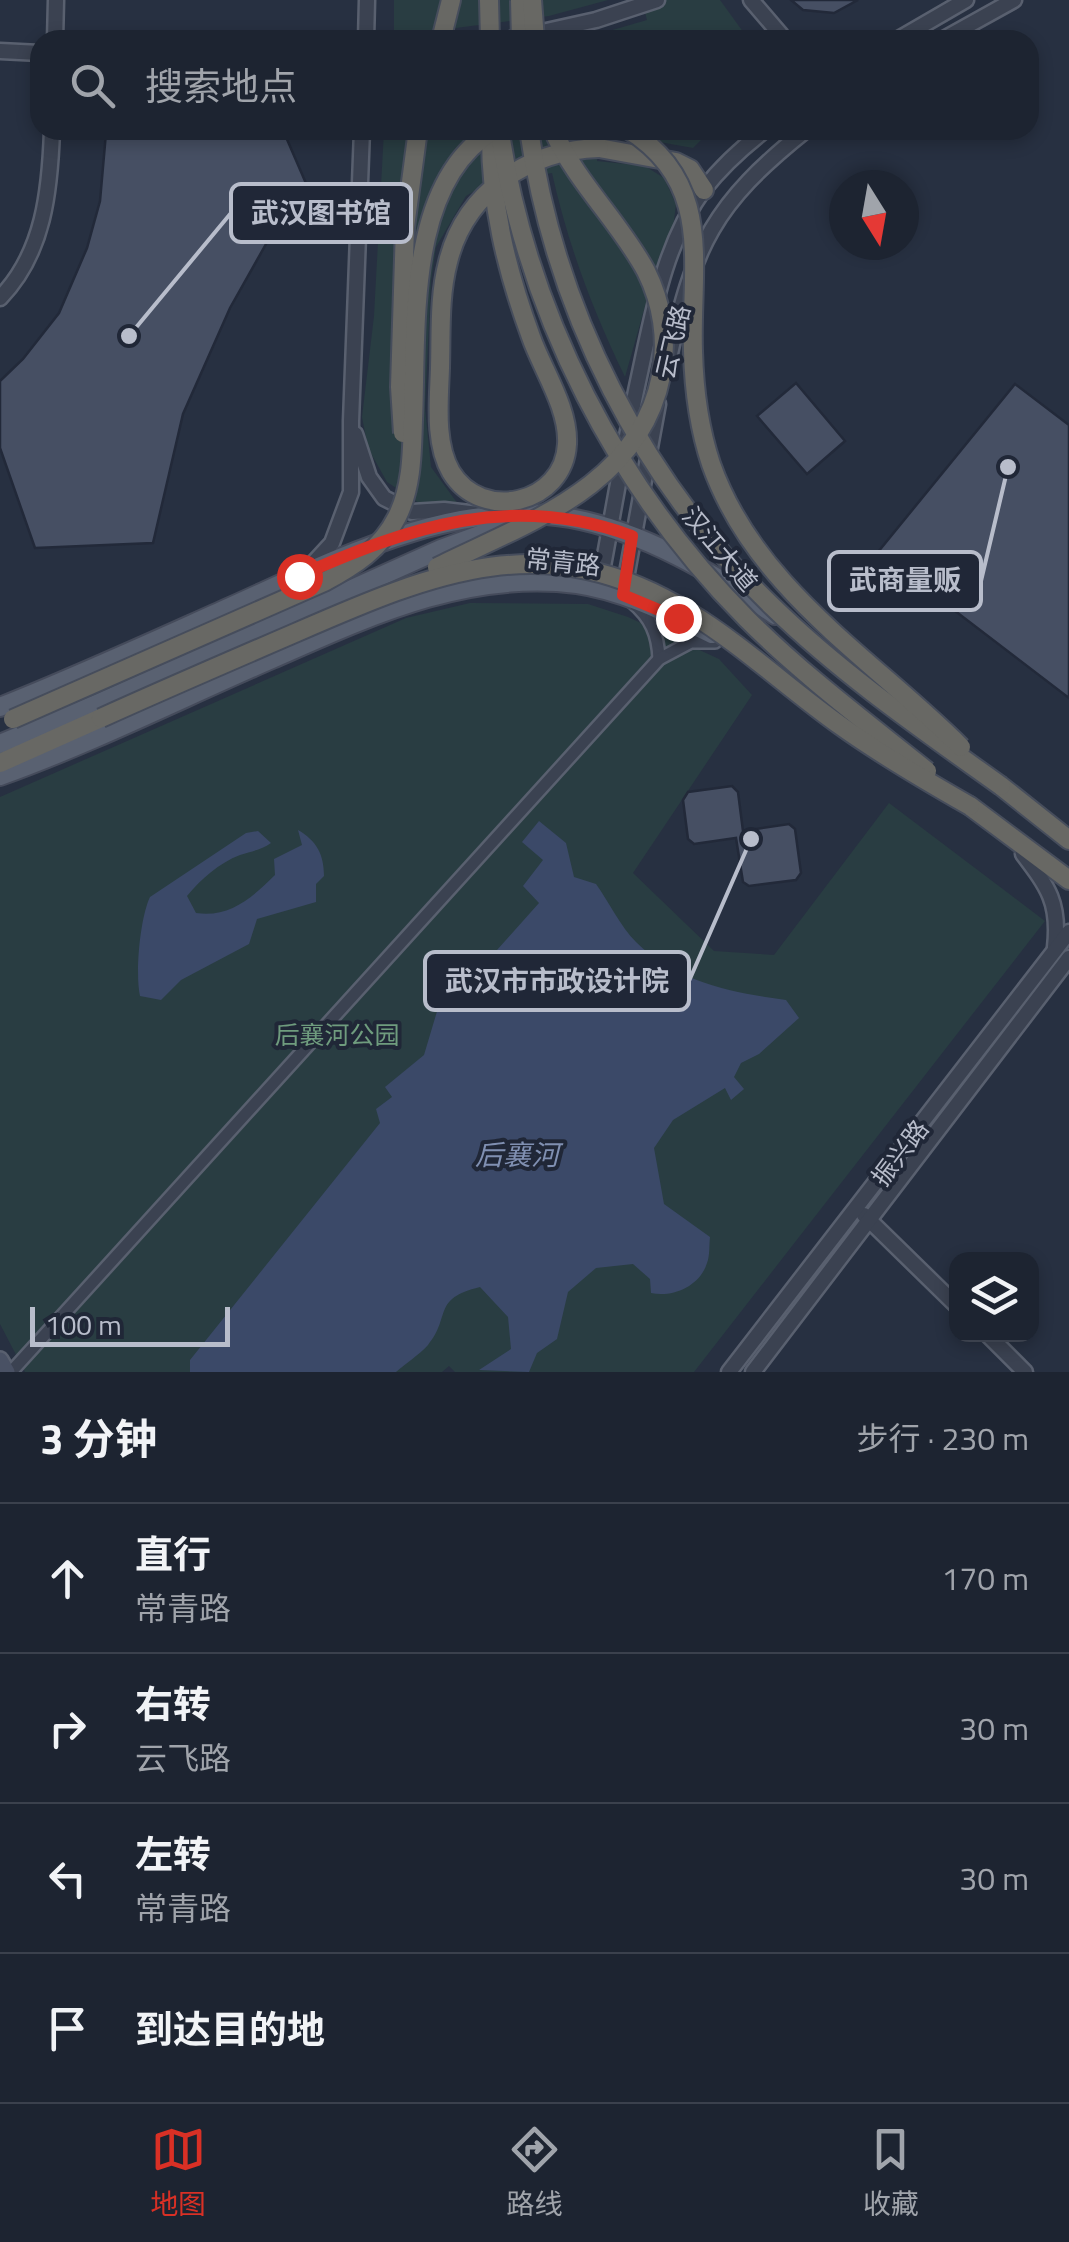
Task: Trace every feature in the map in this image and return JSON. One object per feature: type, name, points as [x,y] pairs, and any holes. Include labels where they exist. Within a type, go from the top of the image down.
[{"type":"highway","points":[[444,30],[451,0]]},
{"type":"highway","points":[[489,0],[490,30]]},
{"type":"highway","points":[[520,0],[521,30]]},
{"type":"highway","points":[[532,0],[534,30]]},
{"type":"highway","points":[[411,472],[403,435],[400,388],[405,227],[418,140]]},
{"type":"highway","points":[[5,713],[292,598],[346,571],[371,552],[391,528],[404,501],[411,472],[420,288],[432,214],[452,169],[480,140]]},
{"type":"highway","points":[[494,140],[492,185],[492,188],[494,200],[503,248],[530,336],[565,424],[567,444],[557,474],[542,490],[512,502],[490,500],[461,485],[448,467],[442,446],[442,304],[452,250],[474,209],[483,196],[492,188],[494,186],[507,176],[550,155],[599,148],[676,162],[690,169],[704,190]]},
{"type":"highway","name":"汉江大道","points":[[498,140],[548,313],[594,412],[644,494],[693,559],[778,648],[970,806],[1069,880]]},
{"type":"highway","name":"汉江大道","points":[[531,140],[548,226],[580,320],[623,412],[674,493],[744,578],[803,636],[1069,836]]},
{"type":"highway","points":[[0,763],[393,590],[508,535],[573,498],[627,448],[656,396],[664,337],[653,288],[638,258],[576,173],[558,140]]},
{"type":"highway","points":[[643,140],[672,170],[690,212],[696,266],[692,349],[696,398],[710,461],[739,524],[764,563],[790,591],[914,701],[1000,786]]},
{"type":"highway","points":[[393,590],[455,571],[518,563],[579,569],[627,582],[668,600],[707,624],[840,726],[970,806]]},
{"type":"main road","name":"常青路","points":[[5,713],[378,542],[488,516],[542,514],[610,528],[709,574],[760,606],[1020,793],[1069,836]]},
{"type":"main road","points":[[0,744],[441,549],[542,514]]},
{"type":"main road","name":"常青路","points":[[0,776],[419,598],[508,582],[556,582],[623,595],[693,625],[765,663],[820,700],[1069,889]]},
{"type":"main road","points":[[0,1360],[9,1372]]},
{"type":"street","points":[[55,30],[56,0]]},
{"type":"street","points":[[366,30],[367,0]]},
{"type":"street","points":[[551,30],[657,0]]},
{"type":"street","points":[[752,0],[778,30]]},
{"type":"street","points":[[913,30],[966,0]]},
{"type":"street","points":[[960,30],[1014,0]]},
{"type":"street","points":[[0,51],[30,52]]},
{"type":"street","points":[[0,298],[34,249],[46,207],[51,140]]},
{"type":"street","points":[[299,576],[320,559],[343,520],[352,492],[362,140]]},
{"type":"street","name":"云飞路","points":[[599,589],[653,308],[684,224],[704,190],[751,140]]},
{"type":"street","name":"云飞路","points":[[623,595],[678,316],[700,246],[740,189],[795,140]]},
{"type":"street","points":[[351,420],[370,477],[384,498],[412,512],[444,510],[488,516]]},
{"type":"street","points":[[623,595],[651,622],[659,659]]},
{"type":"street","points":[[9,1372],[659,659],[691,642],[709,640],[765,663]]},
{"type":"street","points":[[1023,854],[1050,888],[1055,948]]},
{"type":"street","name":"振兴路","points":[[729,1372],[1069,932]]},
{"type":"street","name":"振兴路","points":[[753,1372],[1065,963]]},
{"type":"street","points":[[857,1209],[949,1298]]},
{"type":"street","points":[[995,1342],[1025,1372]]},
{"type":"green space","points":[[394,0],[608,0],[549,16],[440,30],[394,30]]},
{"type":"green space","points":[[642,0],[720,0],[742,30],[612,30],[647,20]]},
{"type":"green space","points":[[383,140],[598,140],[597,161],[645,166],[664,178],[676,204],[673,228],[659,257],[625,377],[582,277],[552,173],[484,185],[466,196],[436,247],[425,408],[431,467],[458,504],[419,503],[387,482],[368,448],[362,417],[374,316]]},
{"type":"green space","points":[[648,140],[701,140],[693,148]]},
{"type":"green space","name":"后襄河公园","points":[[470,603],[588,604],[628,617],[719,659],[752,695],[633,873],[714,951],[774,955],[889,803],[1045,921],[694,1372],[455,1372],[449,1366],[442,1372],[25,1372],[0,1324],[0,797],[406,618]]},
{"type":"water","name":"后襄河","points":[[539,821],[566,843],[574,877],[596,884],[625,929],[652,956],[706,983],[786,1000],[799,1018],[759,1054],[741,1063],[734,1077],[744,1089],[731,1100],[725,1088],[673,1120],[654,1148],[664,1204],[710,1237],[709,1257],[703,1271],[685,1288],[659,1294],[651,1293],[650,1279],[633,1264],[596,1268],[568,1292],[557,1339],[537,1353],[529,1372],[479,1370],[511,1349],[508,1317],[480,1287],[448,1303],[428,1345],[396,1372],[190,1372],[190,1360],[380,1123],[376,1109],[392,1097],[385,1087],[424,1055],[441,998],[462,1004],[472,994],[471,979],[539,903],[523,886],[543,860],[522,842]]},
{"type":"water","points":[[298,830],[315,844],[323,862],[324,876],[316,884],[316,902],[257,919],[249,944],[181,980],[161,1000],[140,996],[139,946],[150,897],[246,833],[258,831],[271,843],[225,862],[187,896],[196,913],[229,909],[249,898],[275,875],[274,859],[302,845]]},
{"type":"building","points":[[791,0],[858,0],[834,13],[803,10]]},
{"type":"building","points":[[105,140],[287,140],[308,188],[270,237],[230,308],[183,414],[153,543],[35,548],[0,448],[0,381],[59,313],[87,248],[100,201]]},
{"type":"building","points":[[796,383],[845,441],[807,474],[757,416]]},
{"type":"building","points":[[1015,384],[1069,425],[1069,698],[878,552]]},
{"type":"building","points":[[732,786],[738,792],[743,831],[789,824],[795,829],[801,873],[796,880],[749,886],[743,882],[736,838],[694,844],[688,839],[683,800],[688,792]]},
{"type":"place","name":"武汉图书馆","points":[[129,336]]},
{"type":"place","name":"武商量贩","points":[[1008,467]]},
{"type":"place","name":"武汉市市政设计院","points":[[751,839]]},
{"type":"route","points":[[299,576],[378,542],[408,534],[488,516],[542,514],[593,523],[632,536],[623,595],[678,618]]}]
